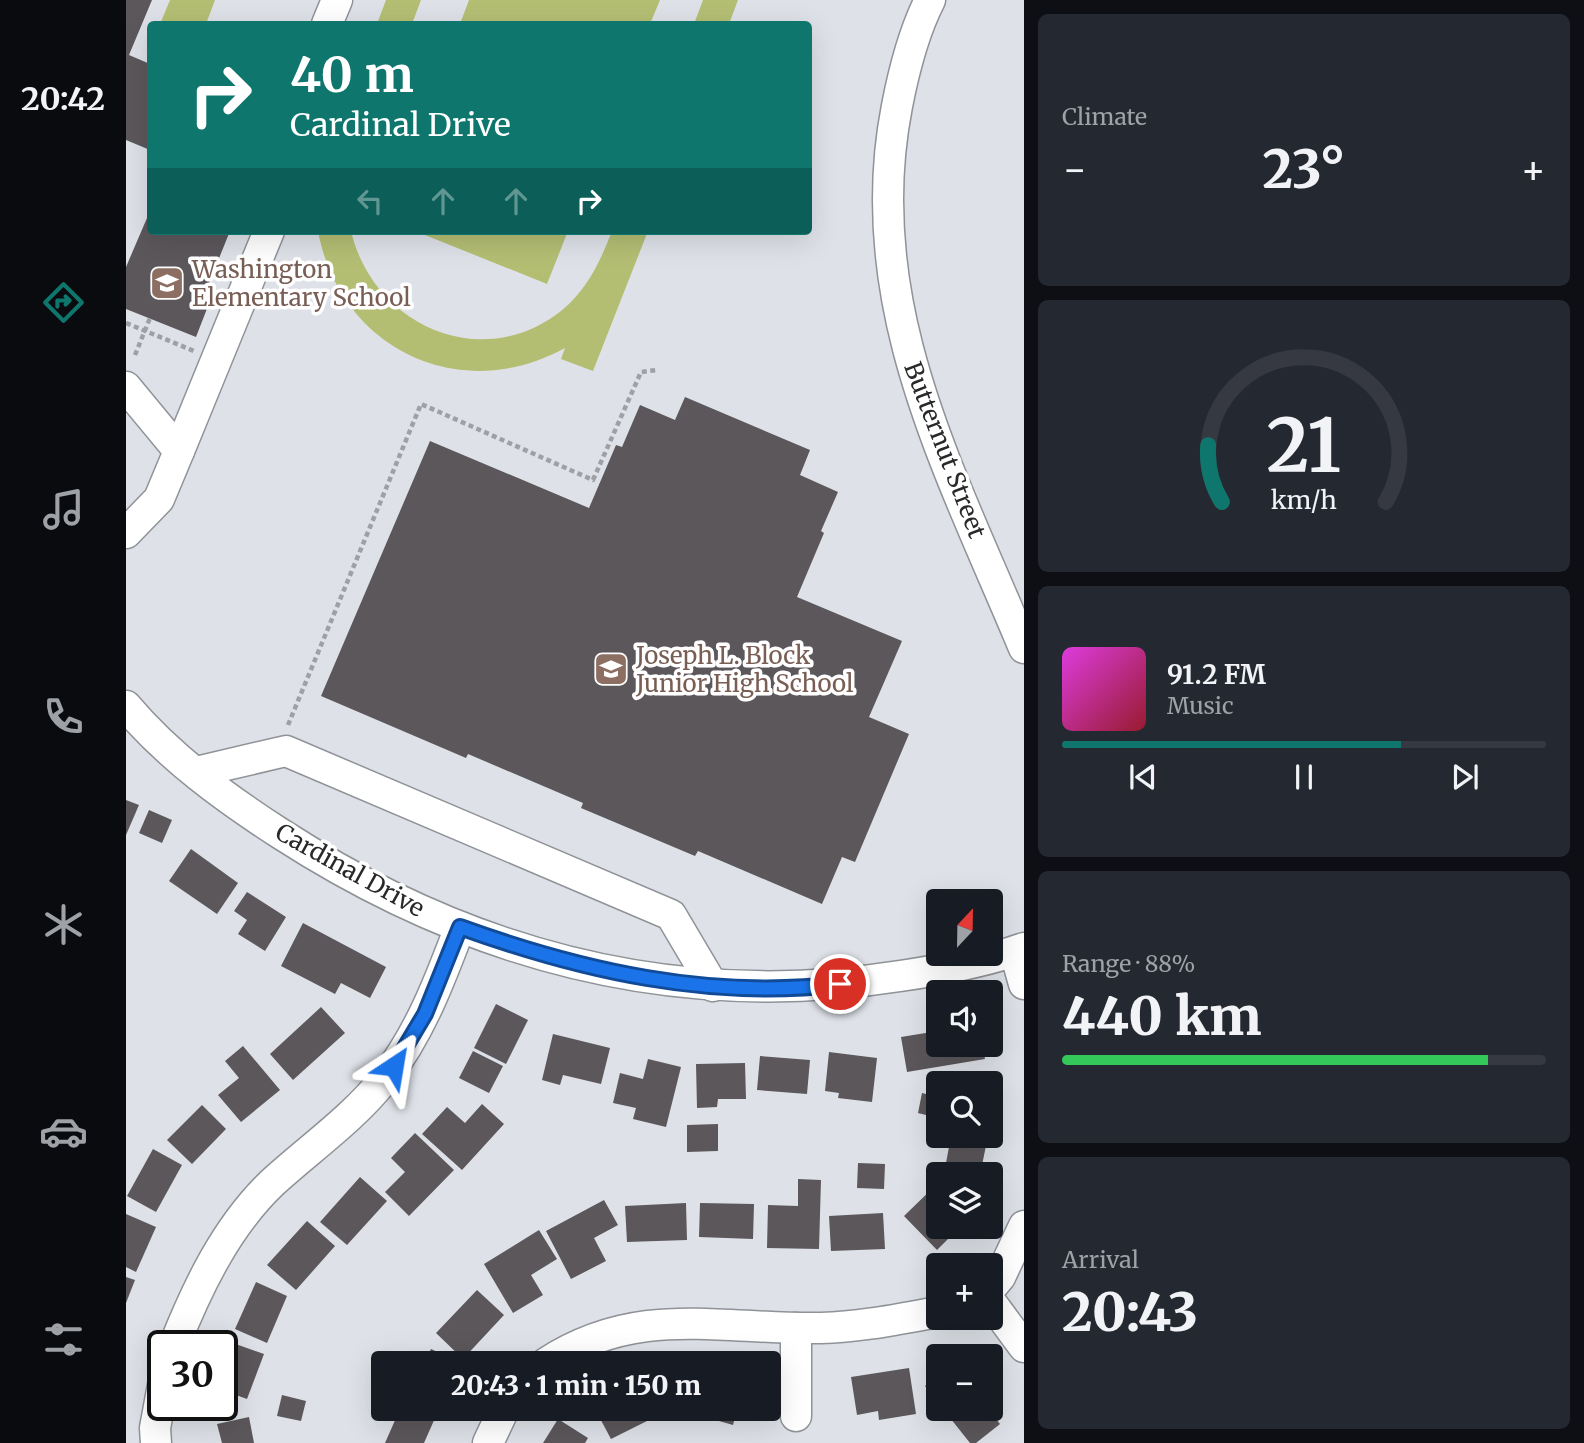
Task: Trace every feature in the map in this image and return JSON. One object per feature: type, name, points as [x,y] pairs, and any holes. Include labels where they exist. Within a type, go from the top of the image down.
[{"type":"street","points":[[328,21],[337,0]]},
{"type":"street","name":"Butternut Street","points":[[929,0],[903,74],[890,140],[887,214],[892,281],[925,412],[1023,643]]},
{"type":"street","points":[[126,533],[159,499],[267,235]]},
{"type":"street","points":[[126,387],[178,451]]},
{"type":"street","name":"Cardinal Drive","points":[[126,706],[149,732],[196,772],[249,813],[309,852],[409,906],[460,927],[566,962],[629,975],[713,986],[821,986],[939,970],[1019,950]]},
{"type":"street","points":[[196,772],[286,751],[671,915],[713,986]]},
{"type":"street","points":[[181,1330],[202,1283],[239,1223],[270,1186],[365,1100],[406,1050],[425,1014],[460,927]]},
{"type":"street","points":[[1019,950],[1024,984]]},
{"type":"street","points":[[1003,1270],[1024,1226]]},
{"type":"street","points":[[568,1351],[615,1332],[649,1325],[685,1322],[796,1328],[860,1325],[926,1314]]},
{"type":"street","points":[[1003,1319],[1024,1348]]},
{"type":"street","points":[[796,1328],[796,1416]]},
{"type":"street","points":[[156,1421],[156,1443]]},
{"type":"street","points":[[488,1443],[498,1421]]},
{"type":"path","points":[[135,355],[150,318]]},
{"type":"path","points":[[126,323],[198,352]]},
{"type":"path","points":[[286,751],[287,727],[421,404],[593,480],[641,372],[657,370]]},
{"type":"green space","points":[[170,0],[215,0],[207,21],[161,21]]},
{"type":"green space","points":[[386,0],[421,0],[413,21],[378,21]]},
{"type":"green space","points":[[469,0],[660,0],[651,21],[461,21]]},
{"type":"green space","points":[[703,0],[738,0],[730,21],[695,21]]},
{"type":"green space","points":[[319,235],[352,235],[363,264],[382,292],[406,314],[434,330],[465,338],[498,338],[530,330],[570,303],[592,275],[610,235],[646,235],[593,371],[561,359],[565,348],[525,364],[485,371],[447,368],[410,356],[378,335],[351,307],[331,272]]},
{"type":"green space","points":[[425,235],[566,235],[547,284]]},
{"type":"building","points":[[126,0],[152,0],[129,55],[147,63],[147,149],[126,140]]},
{"type":"building","name":"Washington Elementary School","points":[[147,218],[147,235],[228,235],[203,298],[210,301],[196,337],[126,309],[126,267]]},
{"type":"building","name":"Joseph L. Block Junior High School","points":[[685,397],[810,450],[800,475],[838,492],[797,597],[902,641],[869,717],[909,734],[855,862],[842,857],[822,904],[698,851],[695,856],[581,808],[583,803],[468,754],[466,758],[321,696],[430,441],[589,508],[616,445],[622,447],[640,405],[675,420]]},
{"type":"building","points":[[126,800],[139,805],[126,835]]},
{"type":"building","points":[[149,810],[172,820],[162,843],[139,833]]},
{"type":"building","points":[[191,849],[238,883],[217,914],[169,881]]},
{"type":"building","points":[[247,892],[286,917],[265,951],[238,934],[247,920],[234,911]]},
{"type":"building","points":[[303,923],[386,967],[370,998],[341,983],[335,994],[281,966]]},
{"type":"building","points":[[496,1004],[528,1020],[506,1064],[474,1048]]},
{"type":"building","points":[[321,1007],[345,1033],[293,1080],[270,1054]]},
{"type":"building","points":[[926,1033],[926,1057],[985,1059],[907,1072],[901,1037]]},
{"type":"building","points":[[553,1034],[610,1048],[601,1084],[563,1075],[560,1085],[542,1080]]},
{"type":"building","points":[[243,1046],[280,1090],[241,1122],[218,1095],[239,1078],[225,1061]]},
{"type":"building","points":[[473,1051],[503,1066],[489,1093],[459,1078]]},
{"type":"building","points":[[829,1052],[877,1058],[872,1102],[838,1098],[839,1093],[825,1091]]},
{"type":"building","points":[[760,1056],[810,1060],[807,1094],[757,1090]]},
{"type":"building","points":[[648,1059],[681,1067],[666,1127],[633,1119],[636,1108],[613,1103],[620,1073],[643,1079]]},
{"type":"building","points":[[745,1063],[746,1099],[718,1099],[717,1107],[697,1108],[696,1064]]},
{"type":"building","points":[[922,1093],[926,1094],[926,1115],[918,1113]]},
{"type":"building","points":[[482,1104],[504,1124],[462,1170],[422,1134],[447,1107],[465,1123]]},
{"type":"building","points":[[202,1105],[226,1129],[192,1164],[167,1140]]},
{"type":"building","points":[[718,1124],[718,1151],[687,1152],[687,1125]]},
{"type":"building","points":[[415,1133],[454,1170],[409,1216],[385,1192],[405,1172],[391,1158]]},
{"type":"building","points":[[949,1148],[986,1148],[983,1162],[946,1162]]},
{"type":"building","points":[[153,1149],[182,1165],[156,1212],[127,1196]]},
{"type":"building","points":[[858,1163],[885,1164],[884,1189],[857,1188]]},
{"type":"building","points":[[360,1177],[387,1201],[347,1245],[320,1222]]},
{"type":"building","points":[[798,1179],[821,1180],[819,1249],[767,1248],[768,1205],[798,1206]]},
{"type":"building","points":[[926,1195],[926,1239],[904,1216]]},
{"type":"building","points":[[604,1200],[618,1225],[594,1238],[606,1261],[571,1279],[546,1231]]},
{"type":"building","points":[[686,1203],[687,1240],[627,1242],[625,1206]]},
{"type":"building","points":[[700,1203],[754,1204],[753,1239],[699,1237]]},
{"type":"building","points":[[883,1213],[885,1249],[831,1251],[829,1216]]},
{"type":"building","points":[[126,1214],[156,1227],[136,1272],[126,1267]]},
{"type":"building","points":[[307,1221],[335,1246],[296,1290],[267,1265]]},
{"type":"building","points":[[539,1230],[557,1259],[531,1275],[543,1295],[513,1313],[484,1264]]},
{"type":"building","points":[[926,1239],[948,1239],[937,1250]]},
{"type":"building","points":[[126,1277],[135,1280],[126,1303]]},
{"type":"building","points":[[256,1282],[287,1296],[267,1343],[235,1329]]},
{"type":"building","points":[[477,1290],[504,1315],[470,1351],[455,1351],[436,1333]]},
{"type":"building","points":[[238,1345],[264,1354],[247,1399],[238,1396]]},
{"type":"building","points":[[909,1368],[916,1414],[879,1420],[878,1411],[857,1415],[851,1377]]},
{"type":"building","points":[[282,1395],[306,1401],[301,1421],[277,1416]]},
{"type":"building","points":[[249,1417],[254,1443],[222,1443],[217,1424]]},
{"type":"building","points":[[395,1421],[434,1421],[424,1443],[385,1443]]},
{"type":"building","points":[[557,1421],[561,1421],[588,1438],[585,1443],[543,1443]]},
{"type":"building","points":[[601,1421],[647,1421],[611,1439]]},
{"type":"building","points":[[953,1421],[998,1421],[1000,1424],[976,1443],[970,1443]]},
{"type":"place","name":"Washington Elementary School","points":[[167,283]]},
{"type":"place","name":"Joseph L. Block Junior High School","points":[[611,669]]},
{"type":"route","points":[[394,1066],[406,1050],[425,1014],[460,927],[566,962],[650,979],[692,985],[763,988],[840,984]]}]
